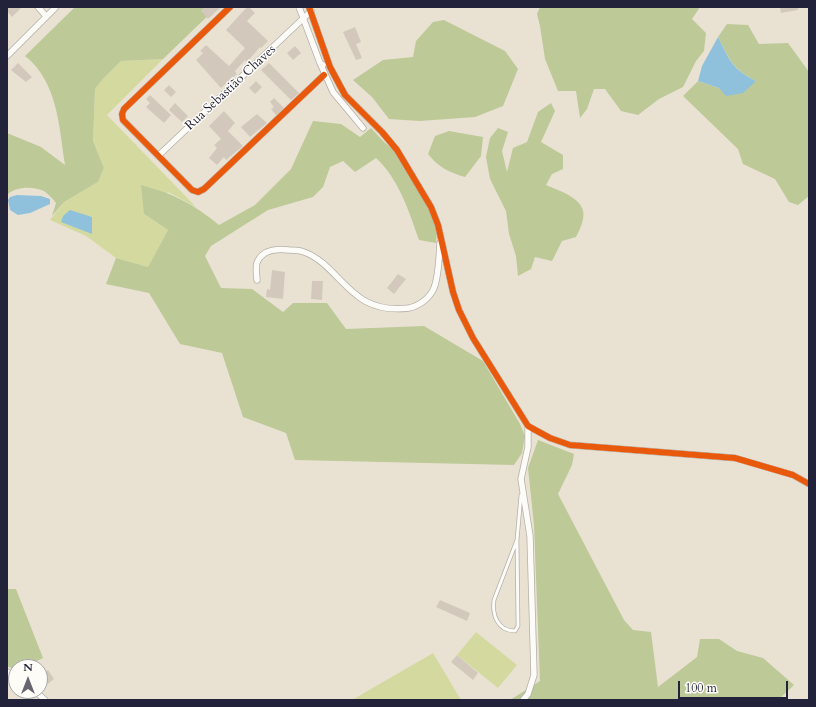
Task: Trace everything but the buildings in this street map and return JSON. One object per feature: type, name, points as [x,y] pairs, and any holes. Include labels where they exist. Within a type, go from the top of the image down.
[{"type":"street","points":[[38,7],[46,16]]},
{"type":"street","points":[[7,56],[56,7]]},
{"type":"street","points":[[230,7],[124,109],[122,114],[123,120],[192,190],[198,192],[204,189],[324,75]]},
{"type":"street","points":[[299,7],[324,75],[333,92],[363,128]]},
{"type":"street","points":[[310,9],[330,67],[345,95],[382,132],[408,165],[431,207],[441,239],[453,292],[459,310],[497,379],[528,426],[529,436],[522,469],[522,488],[530,536],[535,647],[534,675],[528,694],[523,700]]},
{"type":"street","name":"Rua Sebastião Chaves","points":[[158,156],[303,20],[310,9]]},
{"type":"street","points":[[320,63],[330,67]]},
{"type":"street","points":[[257,280],[256,267],[258,258],[269,251],[282,249],[304,252],[322,262],[352,293],[366,302],[384,308],[402,309],[416,307],[431,294],[435,287],[441,239]]},
{"type":"street","points":[[528,426],[550,438],[570,445],[735,458],[793,475],[809,484]]},
{"type":"lane","points":[[517,540],[494,600],[493,608],[496,620],[500,625],[512,631],[515,631],[518,626],[517,540],[522,488]]},
{"type":"green space","points":[[75,7],[217,7],[163,59],[121,61],[95,89],[93,141],[104,168],[98,182],[64,202],[52,216],[56,203],[40,189],[20,188],[10,192],[7,195],[7,133],[41,147],[65,165],[58,121],[51,92],[36,67],[25,56]]},
{"type":"green space","points":[[540,7],[700,7],[692,19],[706,33],[704,51],[696,61],[683,87],[659,99],[638,115],[621,111],[605,89],[594,89],[587,109],[580,118],[576,91],[558,91],[545,59],[537,14]]},
{"type":"green space","points":[[444,20],[505,51],[518,69],[503,106],[475,117],[420,121],[389,119],[372,97],[353,80],[383,60],[413,57],[416,41],[433,22]]},
{"type":"green space","points":[[727,24],[748,25],[759,44],[788,43],[809,72],[809,196],[798,205],[789,202],[775,179],[743,164],[738,149],[683,96],[698,81],[719,88],[756,81],[748,77],[732,63],[718,37]]},
{"type":"green space","points":[[163,59],[107,115],[196,207],[168,192],[144,214],[168,230],[148,267],[116,258],[86,236],[50,220],[64,202],[98,182],[104,168],[93,141],[95,89],[121,61]]},
{"type":"green space","points":[[551,103],[555,111],[541,142],[563,155],[563,169],[552,174],[546,185],[565,193],[577,201],[583,212],[583,219],[576,237],[562,241],[552,261],[535,257],[531,269],[518,276],[516,256],[509,234],[506,211],[490,179],[486,157],[490,138],[498,128],[508,132],[502,151],[507,172],[513,148],[527,142],[538,112]]},
{"type":"green space","points":[[313,121],[341,124],[360,137],[371,128],[397,153],[427,202],[437,227],[436,243],[419,240],[407,207],[397,186],[384,166],[376,158],[355,172],[343,161],[330,167],[323,187],[313,197],[268,210],[211,246],[205,256],[221,288],[252,289],[283,312],[293,303],[327,303],[346,329],[424,326],[483,361],[520,424],[525,436],[522,453],[514,465],[295,460],[286,433],[243,417],[222,353],[180,344],[149,293],[106,284],[116,258],[148,267],[168,230],[144,214],[141,185],[182,200],[219,225],[255,205],[291,169]]},
{"type":"green space","points":[[449,131],[483,137],[481,156],[465,177],[445,169],[436,163],[428,154],[435,136]]},
{"type":"green space","points":[[538,440],[574,454],[572,465],[558,494],[624,620],[633,630],[651,632],[658,687],[697,657],[700,639],[719,639],[737,651],[763,658],[794,685],[778,700],[510,700],[540,681],[534,525],[528,468]]},
{"type":"green space","points":[[7,589],[16,589],[43,658],[8,659],[7,666]]},
{"type":"green space","points":[[476,632],[517,665],[498,688],[457,655]]},
{"type":"green space","points":[[433,653],[461,700],[352,700]]},
{"type":"water","points":[[718,37],[732,64],[748,77],[756,81],[743,93],[726,96],[719,88],[698,81],[702,66]]},
{"type":"water","points":[[17,195],[41,196],[50,199],[50,204],[30,213],[18,215],[10,210],[8,200],[10,197]]},
{"type":"water","points":[[70,210],[92,217],[92,234],[61,222],[63,216]]},
{"type":"cycle path","points":[[230,7],[124,109],[122,114],[123,120],[192,190],[198,192],[204,189],[324,75]]},
{"type":"cycle path","points":[[309,7],[330,67],[345,95],[382,132],[397,150],[431,207],[438,225],[453,292],[459,310],[473,338],[528,426],[550,438],[570,445],[735,458],[793,475],[809,484]]}]
